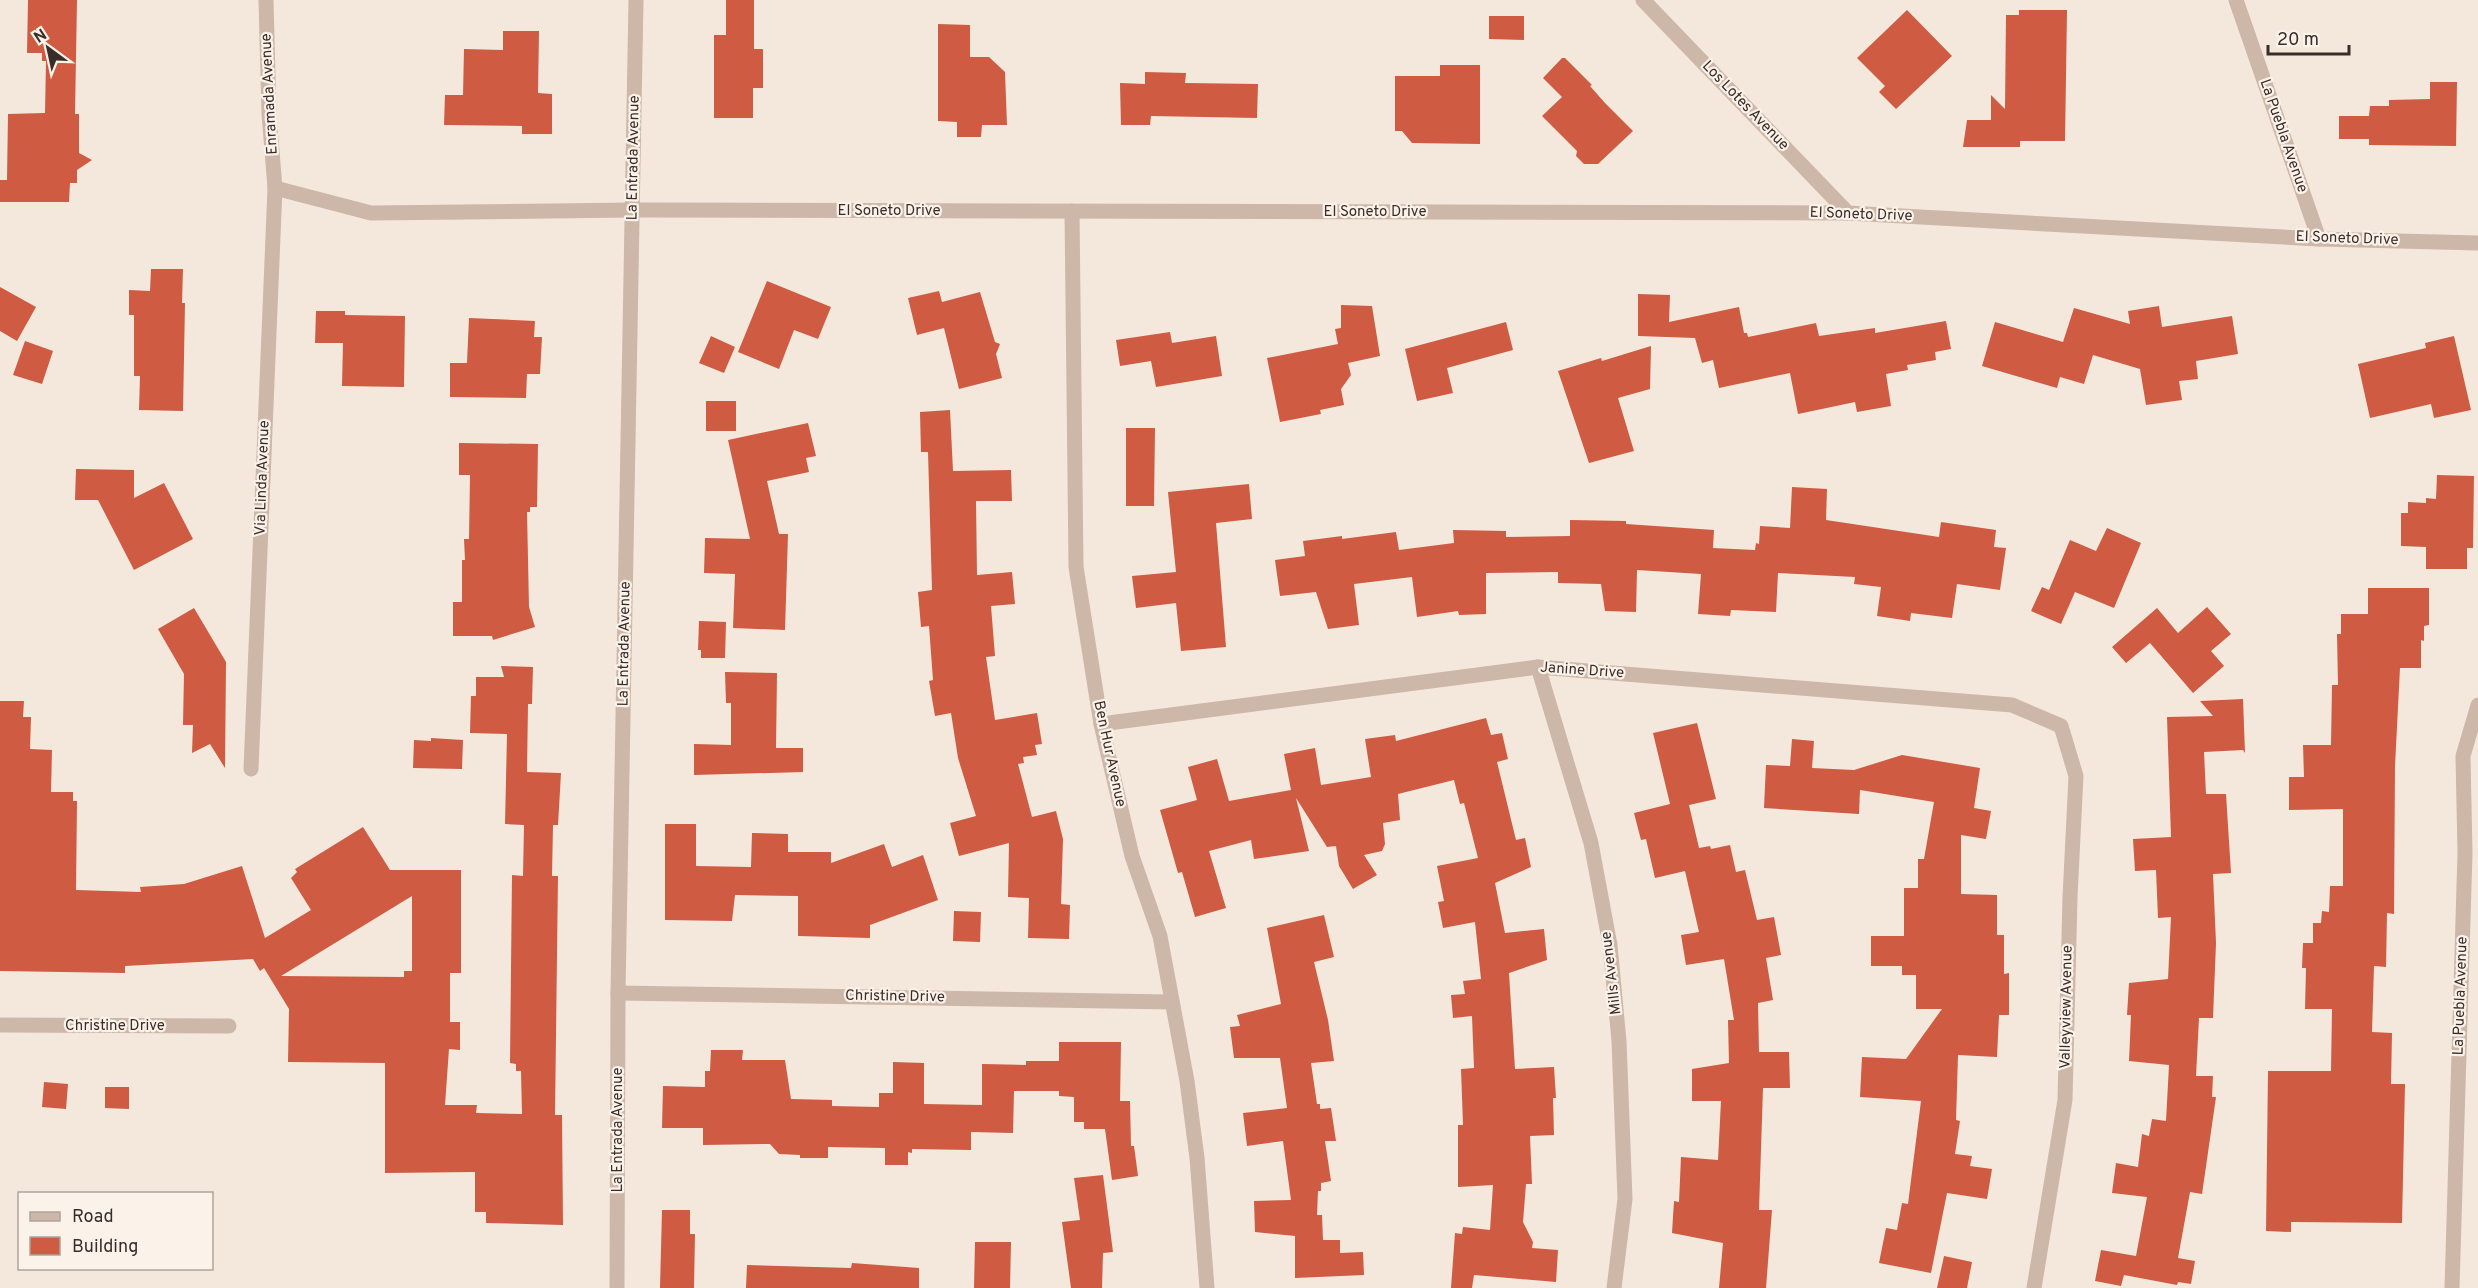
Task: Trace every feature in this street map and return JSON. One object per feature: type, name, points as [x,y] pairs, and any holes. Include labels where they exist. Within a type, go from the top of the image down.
[{"type":"street","name":"Enramada Avenue","points":[[266,0],[275,188]]},
{"type":"street","name":"La Entrada Avenue","points":[[617,1288],[618,993],[636,0]]},
{"type":"street","name":"Los Lotes Avenue","points":[[1643,0],[1848,213]]},
{"type":"street","name":"La Puebla Avenue","points":[[2236,0],[2319,239]]},
{"type":"street","name":"El Soneto Drive","points":[[275,188],[371,213],[633,210],[1848,213],[2319,239],[2478,243]]},
{"type":"street","name":"Via Linda Avenue","points":[[250,769],[275,188]]},
{"type":"street","name":"Ben Hur Avenue","points":[[1071,211],[1076,567],[1101,724],[1131,856],[1160,936],[1172,1002],[1196,1147],[1207,1288]]},
{"type":"street","name":"Janine Drive","points":[[1101,724],[1538,667],[2012,705],[2061,726]]},
{"type":"street","name":"Mills Avenue","points":[[1538,667],[1591,843],[1610,945],[1619,1041],[1625,1199],[1614,1288]]},
{"type":"street","name":"La Puebla Avenue","points":[[2452,1288],[2472,851],[2463,756],[2478,705]]},
{"type":"street","name":"Valleyview Avenue","points":[[2034,1288],[2065,1100],[2070,897],[2076,776],[2061,726]]},
{"type":"street","name":"Christine Drive","points":[[618,993],[1172,1002]]},
{"type":"street","name":"Christine Drive","points":[[0,1025],[229,1026]]},
{"type":"building","points":[[28,0],[77,0],[75,114],[79,114],[79,153],[92,160],[77,170],[77,183],[70,183],[69,202],[0,202],[0,180],[7,180],[8,114],[45,113],[46,61],[42,61],[42,53],[27,53]]},
{"type":"building","points":[[726,0],[754,0],[754,49],[763,49],[763,88],[753,88],[753,118],[714,118],[714,35],[726,35]]},
{"type":"building","points":[[1907,10],[1952,56],[1896,109],[1879,92],[1885,86],[1857,58]]},
{"type":"building","points":[[2019,10],[2067,10],[2065,141],[2020,141],[2020,147],[1963,147],[1967,120],[1991,120],[1991,95],[2005,109],[2006,15],[2019,15]]},
{"type":"building","points":[[1489,16],[1524,16],[1524,40],[1489,39]]},
{"type":"building","points":[[938,24],[970,25],[970,57],[989,57],[1005,72],[1007,125],[982,125],[981,137],[957,137],[957,122],[938,121]]},
{"type":"building","points":[[503,31],[539,31],[538,93],[552,94],[552,134],[522,134],[522,126],[444,125],[445,95],[463,95],[464,49],[503,50]]},
{"type":"building","points":[[1562,58],[1565,58],[1592,85],[1590,86],[1605,103],[1633,131],[1598,164],[1584,164],[1576,156],[1577,151],[1542,116],[1562,97],[1543,78]]},
{"type":"building","points":[[1440,65],[1480,65],[1480,144],[1412,143],[1402,131],[1395,131],[1395,76],[1440,76]]},
{"type":"building","points":[[1145,72],[1186,73],[1185,83],[1258,84],[1257,118],[1151,116],[1150,125],[1121,125],[1120,83],[1145,84]]},
{"type":"building","points":[[2430,82],[2457,82],[2456,146],[2369,145],[2369,139],[2339,139],[2339,116],[2369,116],[2370,106],[2389,106],[2389,100],[2430,99]]},
{"type":"building","points":[[151,269],[183,269],[182,303],[185,303],[183,411],[139,410],[140,376],[134,376],[134,315],[129,315],[129,290],[150,291]]},
{"type":"building","points":[[767,281],[831,307],[818,339],[794,330],[779,369],[738,352]]},
{"type":"building","points":[[0,287],[36,307],[17,341],[0,331]]},
{"type":"building","points":[[939,291],[942,302],[980,292],[995,342],[1000,344],[996,354],[1002,378],[959,389],[944,328],[917,335],[908,298]]},
{"type":"building","points":[[1638,294],[1670,295],[1669,322],[1739,307],[1744,333],[1747,333],[1748,337],[1816,323],[1819,336],[1875,328],[1875,333],[1946,321],[1951,349],[1935,352],[1936,360],[1907,365],[1908,370],[1886,374],[1891,406],[1857,412],[1855,402],[1798,414],[1790,373],[1719,388],[1713,360],[1702,363],[1695,338],[1638,336]]},
{"type":"building","points":[[1341,305],[1372,306],[1380,356],[1348,363],[1351,375],[1341,389],[1344,405],[1320,410],[1321,414],[1280,422],[1267,358],[1338,344],[1335,329],[1341,328]]},
{"type":"building","points":[[2159,306],[2162,327],[2232,316],[2238,354],[2196,361],[2198,379],[2179,381],[2182,400],[2146,405],[2140,369],[2093,355],[2084,384],[2060,377],[2057,388],[1982,366],[1995,322],[2063,342],[2074,308],[2130,324],[2128,311]]},
{"type":"building","points":[[316,311],[345,311],[345,315],[405,316],[404,387],[342,386],[343,343],[315,343]]},
{"type":"building","points":[[469,318],[535,321],[534,337],[542,337],[540,374],[527,374],[526,398],[450,397],[450,363],[467,363]]},
{"type":"building","points":[[1506,322],[1513,350],[1447,368],[1453,393],[1417,401],[1405,349]]},
{"type":"building","points":[[1170,332],[1172,343],[1216,336],[1222,376],[1156,387],[1151,361],[1120,366],[1116,340]]},
{"type":"building","points":[[711,336],[735,347],[724,373],[699,363]]},
{"type":"building","points":[[2454,336],[2471,410],[2434,418],[2431,404],[2370,418],[2358,364],[2426,348],[2425,343]]},
{"type":"building","points":[[25,341],[53,351],[42,384],[13,375]]},
{"type":"building","points":[[1651,346],[1650,389],[1618,398],[1634,451],[1589,463],[1558,371]]},
{"type":"building","points":[[706,401],[736,401],[736,431],[706,431]]},
{"type":"building","points":[[950,410],[953,471],[1011,470],[1012,501],[976,501],[977,575],[1012,572],[1015,604],[991,606],[995,656],[986,657],[995,720],[1037,713],[1042,744],[1035,745],[1037,755],[1023,757],[1024,763],[1018,764],[1032,817],[1056,811],[1063,839],[1061,904],[1070,905],[1069,939],[1028,938],[1029,898],[1008,897],[1009,843],[959,856],[950,823],[976,816],[958,758],[951,713],[935,716],[929,681],[933,680],[929,626],[921,627],[918,592],[932,590],[928,452],[921,452],[920,412]]},
{"type":"building","points":[[808,423],[816,456],[806,458],[809,472],[767,481],[779,534],[788,534],[785,630],[733,628],[735,574],[704,573],[705,538],[750,539],[728,440]]},
{"type":"building","points":[[1126,428],[1155,428],[1154,506],[1126,506]]},
{"type":"building","points":[[459,443],[538,444],[537,507],[530,507],[530,512],[527,512],[529,607],[535,627],[493,640],[492,636],[453,636],[453,602],[462,602],[464,539],[469,539],[470,475],[459,475]]},
{"type":"building","points":[[76,469],[134,470],[134,498],[164,483],[193,539],[134,570],[98,500],[75,500]]},
{"type":"building","points":[[2437,475],[2474,476],[2473,548],[2467,548],[2467,569],[2426,569],[2426,547],[2401,546],[2401,513],[2408,513],[2408,502],[2426,503],[2426,498],[2436,499]]},
{"type":"building","points":[[1249,484],[1252,519],[1216,523],[1226,647],[1181,651],[1176,603],[1136,608],[1132,576],[1176,572],[1168,492]]},
{"type":"building","points":[[1792,487],[1827,489],[1826,520],[1939,537],[1941,522],[1996,530],[1994,547],[2006,548],[2000,590],[1957,584],[1952,618],[1911,613],[1910,621],[1877,616],[1881,587],[1854,584],[1855,577],[1778,573],[1776,612],[1731,610],[1730,616],[1698,614],[1701,574],[1637,570],[1636,612],[1605,611],[1601,584],[1558,583],[1558,572],[1486,573],[1486,614],[1459,615],[1458,611],[1417,617],[1412,577],[1354,584],[1359,625],[1328,629],[1316,592],[1280,596],[1275,560],[1305,556],[1303,541],[1342,536],[1342,539],[1396,532],[1399,550],[1454,543],[1453,530],[1506,531],[1506,537],[1570,536],[1570,520],[1626,521],[1626,524],[1714,530],[1713,548],[1755,550],[1756,543],[1759,544],[1760,526],[1790,528]]},
{"type":"building","points":[[2107,528],[2141,543],[2114,608],[2075,592],[2061,624],[2031,611],[2042,587],[2049,590],[2070,540],[2096,551]]},
{"type":"building","points":[[2368,588],[2429,588],[2429,625],[2424,626],[2424,641],[2421,640],[2421,668],[2400,668],[2395,766],[2394,914],[2387,913],[2386,967],[2374,966],[2372,1032],[2392,1033],[2391,1084],[2405,1084],[2402,1223],[2291,1222],[2291,1232],[2266,1231],[2268,1071],[2331,1071],[2332,1009],[2305,1009],[2306,968],[2302,968],[2303,943],[2313,943],[2313,923],[2321,923],[2322,911],[2329,912],[2330,886],[2343,886],[2343,809],[2289,810],[2289,777],[2304,777],[2303,745],[2331,745],[2332,685],[2338,685],[2337,634],[2341,634],[2341,614],[2368,614]]},
{"type":"building","points":[[2207,607],[2231,634],[2211,651],[2224,666],[2193,693],[2150,643],[2126,663],[2112,647],[2157,608],[2178,633]]},
{"type":"building","points":[[194,608],[226,662],[225,768],[210,744],[192,753],[193,725],[183,725],[184,674],[158,629]]},
{"type":"building","points":[[699,621],[726,622],[725,658],[701,658],[701,650],[698,650]]},
{"type":"building","points":[[501,666],[533,667],[532,704],[528,704],[527,772],[561,773],[558,825],[553,825],[552,876],[558,876],[555,1115],[562,1115],[563,1225],[486,1223],[486,1212],[475,1212],[475,1172],[385,1173],[385,1063],[288,1062],[289,1009],[264,968],[260,971],[253,959],[125,966],[125,973],[0,971],[0,701],[24,701],[23,717],[31,717],[30,749],[52,750],[51,792],[73,792],[73,801],[77,801],[76,890],[141,892],[140,887],[184,884],[242,866],[265,938],[311,910],[291,878],[297,872],[295,869],[363,827],[390,870],[461,870],[461,973],[450,973],[450,1022],[460,1022],[460,1050],[449,1049],[445,1105],[477,1105],[476,1113],[522,1114],[521,1071],[516,1071],[516,1064],[510,1063],[512,875],[523,876],[524,825],[505,824],[507,734],[470,733],[471,696],[476,696],[476,677],[504,677]],"holes":[[[412,896],[412,971],[404,971],[404,977],[281,976]]]},
{"type":"building","points":[[725,672],[777,673],[776,748],[803,748],[803,772],[694,775],[694,744],[731,745],[731,703],[726,703]]},
{"type":"building","points":[[2243,699],[2245,753],[2243,750],[2204,752],[2206,794],[2226,794],[2231,873],[2213,874],[2216,943],[2213,1018],[2199,1018],[2196,1076],[2213,1076],[2212,1097],[2216,1097],[2202,1194],[2190,1192],[2178,1258],[2195,1261],[2191,1284],[2178,1282],[2177,1285],[2124,1275],[2121,1286],[2095,1281],[2101,1250],[2136,1256],[2147,1197],[2112,1193],[2116,1163],[2138,1167],[2142,1134],[2149,1136],[2152,1119],[2166,1121],[2169,1065],[2129,1061],[2131,1015],[2127,1015],[2129,983],[2168,979],[2171,917],[2158,918],[2156,870],[2135,871],[2133,839],[2171,837],[2167,717],[2213,716],[2200,701]]},
{"type":"building","points":[[1486,718],[1491,735],[1502,733],[1508,759],[1497,762],[1516,840],[1525,838],[1531,867],[1495,883],[1505,933],[1544,929],[1547,960],[1509,973],[1515,1069],[1554,1067],[1556,1098],[1553,1098],[1554,1135],[1530,1136],[1532,1184],[1526,1184],[1523,1222],[1533,1242],[1532,1248],[1558,1250],[1556,1282],[1474,1275],[1472,1288],[1451,1288],[1455,1233],[1462,1234],[1463,1227],[1490,1230],[1493,1185],[1458,1187],[1458,1125],[1463,1125],[1461,1069],[1474,1068],[1472,1016],[1453,1018],[1451,995],[1465,994],[1463,981],[1481,979],[1475,922],[1443,928],[1438,902],[1444,901],[1437,866],[1478,858],[1464,803],[1460,804],[1454,780],[1398,794],[1400,820],[1383,823],[1385,844],[1382,851],[1364,855],[1377,875],[1353,889],[1339,866],[1336,846],[1327,847],[1296,798],[1309,851],[1254,859],[1251,840],[1209,851],[1226,908],[1195,917],[1182,872],[1178,873],[1160,810],[1197,800],[1188,767],[1217,759],[1229,801],[1291,790],[1284,754],[1315,748],[1321,785],[1371,777],[1365,739],[1395,735],[1396,741]]},
{"type":"building","points":[[1697,723],[1716,799],[1689,805],[1699,848],[1710,846],[1711,849],[1730,845],[1736,872],[1745,870],[1757,920],[1774,917],[1781,955],[1766,958],[1773,1000],[1758,1003],[1759,1052],[1789,1052],[1790,1088],[1763,1088],[1759,1210],[1772,1210],[1766,1288],[1719,1288],[1723,1243],[1672,1233],[1674,1201],[1679,1202],[1681,1157],[1718,1160],[1721,1101],[1692,1101],[1692,1069],[1729,1063],[1728,1020],[1734,1020],[1724,959],[1686,965],[1681,935],[1699,932],[1685,871],[1655,878],[1646,839],[1641,840],[1634,813],[1670,804],[1653,733]]},
{"type":"building","points":[[431,738],[463,740],[462,769],[413,768],[414,740],[431,741]]},
{"type":"building","points":[[1792,739],[1814,741],[1812,768],[1854,770],[1902,755],[1980,768],[1974,808],[1991,811],[1986,839],[1961,835],[1961,894],[1997,895],[1997,935],[2004,935],[2004,974],[2009,973],[2009,1015],[1999,1015],[1997,1057],[1958,1055],[1956,1120],[1960,1121],[1955,1154],[1972,1156],[1970,1166],[1992,1169],[1987,1199],[1947,1193],[1931,1273],[1879,1263],[1886,1228],[1897,1230],[1902,1203],[1908,1204],[1921,1101],[1860,1097],[1862,1057],[1906,1059],[1942,1009],[1916,1009],[1916,975],[1902,975],[1902,966],[1871,966],[1871,936],[1904,936],[1904,888],[1918,888],[1918,859],[1924,859],[1934,802],[1860,790],[1859,814],[1764,808],[1766,765],[1790,766]]},
{"type":"building","points":[[665,824],[696,824],[696,866],[751,867],[752,833],[788,834],[788,852],[831,852],[831,863],[884,844],[892,867],[923,855],[938,900],[870,925],[870,938],[798,936],[798,896],[735,895],[732,921],[665,920]]},
{"type":"building","points":[[954,911],[981,912],[980,942],[953,941]]},
{"type":"building","points":[[1324,915],[1334,957],[1314,962],[1328,1020],[1334,1061],[1311,1063],[1317,1104],[1320,1104],[1320,1109],[1331,1108],[1336,1141],[1325,1141],[1331,1181],[1321,1183],[1321,1191],[1318,1191],[1317,1215],[1322,1215],[1323,1240],[1340,1240],[1340,1253],[1363,1252],[1364,1275],[1295,1278],[1295,1236],[1255,1232],[1254,1201],[1291,1200],[1283,1141],[1247,1146],[1243,1113],[1287,1108],[1280,1058],[1234,1058],[1230,1027],[1240,1026],[1237,1015],[1281,1004],[1267,928]]},
{"type":"building","points":[[1059,1042],[1121,1042],[1120,1101],[1130,1101],[1131,1146],[1134,1146],[1138,1176],[1112,1180],[1105,1129],[1084,1129],[1084,1122],[1074,1122],[1074,1097],[1059,1096],[1059,1091],[1014,1091],[1013,1133],[971,1132],[971,1150],[912,1149],[912,1153],[908,1152],[908,1165],[885,1165],[885,1148],[828,1147],[828,1158],[800,1158],[800,1155],[779,1154],[770,1144],[703,1145],[703,1128],[662,1128],[663,1086],[705,1087],[705,1071],[710,1071],[711,1050],[743,1050],[742,1060],[785,1060],[791,1099],[832,1100],[832,1106],[879,1107],[879,1093],[893,1093],[893,1062],[924,1063],[924,1104],[982,1105],[982,1064],[1026,1065],[1026,1061],[1059,1061]]},
{"type":"building","points":[[44,1082],[68,1084],[66,1109],[42,1107]]},
{"type":"building","points":[[105,1087],[129,1087],[129,1109],[105,1108]]},
{"type":"building","points":[[1103,1175],[1113,1252],[1103,1253],[1102,1288],[1071,1288],[1062,1222],[1080,1220],[1074,1178]]},
{"type":"building","points":[[662,1210],[690,1210],[690,1234],[695,1234],[694,1288],[660,1288]]},
{"type":"building","points":[[975,1242],[1011,1242],[1010,1288],[974,1288]]},
{"type":"building","points":[[1944,1256],[1972,1262],[1967,1288],[1937,1288]]},
{"type":"building","points":[[852,1263],[919,1268],[919,1288],[746,1288],[747,1265],[851,1268]]}]
